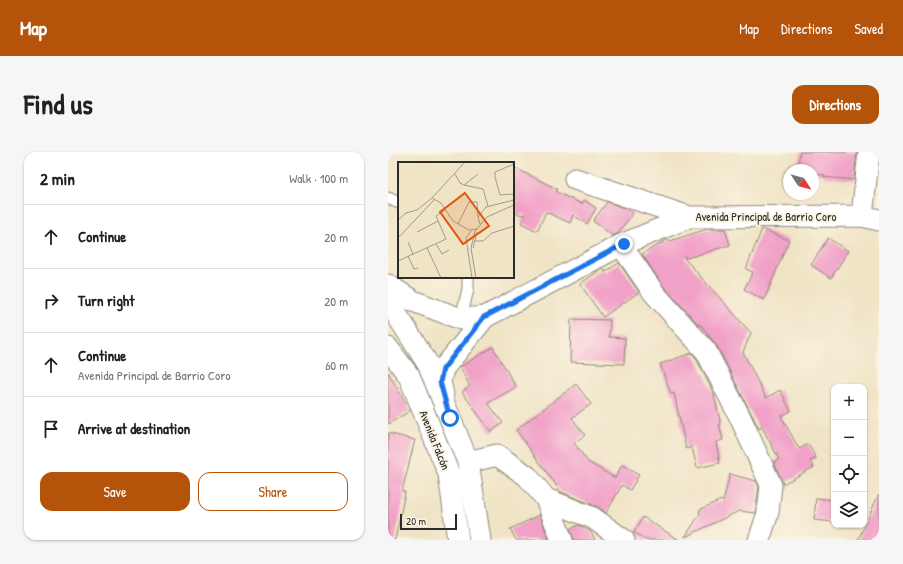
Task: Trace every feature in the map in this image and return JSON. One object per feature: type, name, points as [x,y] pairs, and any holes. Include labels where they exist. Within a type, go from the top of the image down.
[{"type":"street","name":"Avenida Principal de Barrio Coro","points":[[484,317],[621,245],[688,217],[870,218],[869,152]]},
{"type":"street","points":[[575,179],[688,217]]},
{"type":"street","points":[[621,245],[654,293],[706,351],[740,417],[771,485],[768,514],[759,540]]},
{"type":"street","points":[[388,285],[413,301],[461,319],[484,317]]},
{"type":"street","name":"Avenida Falcón","points":[[388,301],[428,364],[468,462],[480,540]]},
{"type":"street","points":[[450,418],[440,382],[443,369],[484,317]]},
{"type":"street","name":"Avenida Falcón","points":[[388,348],[409,376],[449,474],[458,540]]},
{"type":"street","points":[[468,462],[497,456],[527,476],[546,499],[562,540]]},
{"type":"street","points":[[546,499],[593,518],[624,540]]},
{"type":"lane","points":[[388,198],[398,203]]},
{"type":"lane","points":[[461,319],[468,289],[468,278]]},
{"type":"building","points":[[800,152],[857,152],[854,180],[824,177],[824,175],[819,175],[819,164],[798,164]]},
{"type":"building","points":[[514,168],[557,189],[556,192],[582,204],[584,200],[596,208],[587,224],[573,215],[570,223],[546,212],[537,231],[521,223],[525,215],[514,213]]},
{"type":"building","points":[[607,202],[627,209],[633,213],[618,233],[613,236],[593,221]]},
{"type":"building","points":[[707,229],[725,229],[730,245],[687,258],[684,256],[685,259],[751,333],[743,352],[766,398],[780,390],[791,411],[781,416],[799,449],[808,444],[816,458],[810,461],[814,467],[783,484],[774,462],[779,459],[762,427],[759,429],[717,346],[701,325],[699,325],[663,286],[642,254],[668,239],[670,241]]},
{"type":"building","points":[[762,229],[789,240],[764,300],[744,289],[753,272],[746,269]]},
{"type":"building","points":[[828,238],[848,251],[831,278],[811,265]]},
{"type":"building","points":[[619,263],[639,292],[603,317],[580,284],[603,268],[605,272]]},
{"type":"building","points":[[571,319],[610,320],[609,337],[625,338],[624,364],[570,362]]},
{"type":"building","points":[[493,347],[516,387],[488,403],[503,423],[491,432],[462,392],[470,386],[460,367]]},
{"type":"building","points":[[692,353],[714,394],[723,440],[716,442],[720,463],[697,468],[692,447],[686,449],[674,393],[671,394],[660,364]]},
{"type":"building","points":[[388,372],[410,411],[388,424]]},
{"type":"building","points":[[576,384],[591,404],[572,418],[585,435],[574,443],[588,462],[615,478],[622,465],[639,475],[630,490],[622,485],[606,513],[598,507],[561,492],[516,430]]},
{"type":"building","points":[[388,433],[415,440],[402,491],[405,492],[395,540],[388,540]]},
{"type":"building","points":[[730,474],[756,481],[759,487],[755,513],[739,511],[685,537],[700,514],[699,510],[721,500],[723,502]]},
{"type":"building","points":[[879,494],[879,540],[858,540],[863,528],[867,528],[867,520]]},
{"type":"building","points":[[816,498],[831,500],[831,522],[814,520]]},
{"type":"building","points":[[540,515],[549,540],[516,540],[510,529]]},
{"type":"building","points":[[643,517],[679,540],[646,540],[634,532]]},
{"type":"building","points":[[579,525],[591,532],[595,540],[574,540],[570,529]]},
{"type":"route","points":[[450,418],[440,382],[443,369],[484,317],[624,244]]}]
